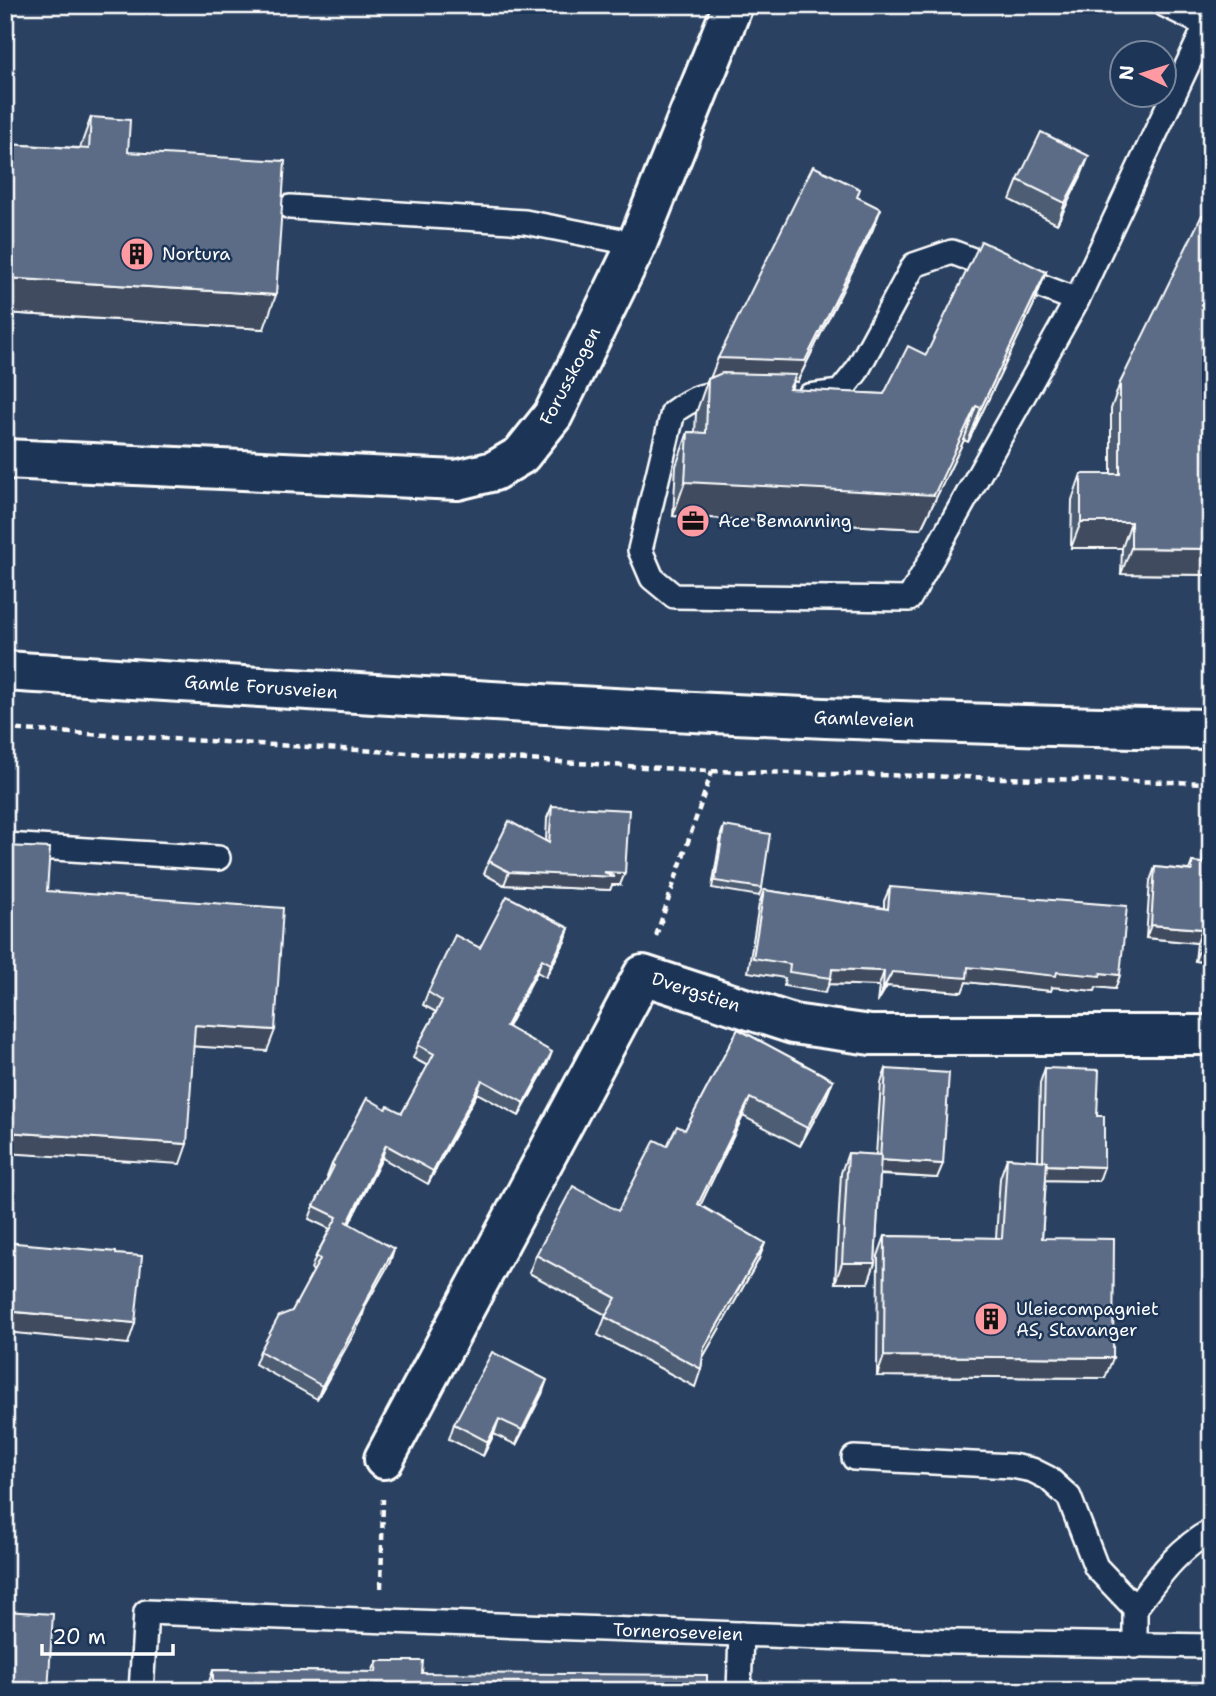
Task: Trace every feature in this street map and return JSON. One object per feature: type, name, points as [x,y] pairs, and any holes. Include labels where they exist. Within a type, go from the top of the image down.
[{"type":"street","name":"Forusskogen","points":[[5,459],[457,480],[494,471],[521,455],[553,415],[637,244],[733,5]]},
{"type":"street","name":"Gamle Forusveien","points":[[5,671],[517,702]]},
{"type":"street","name":"Gamleveien","points":[[517,702],[783,716],[1211,729]]},
{"type":"street","name":"Dvergstien","points":[[384,1459],[643,975],[793,1024],[872,1035],[1211,1035]]},
{"type":"lane","points":[[761,394],[708,393],[688,401],[673,412],[639,550],[652,578],[674,596],[909,599],[1077,300],[1208,20],[1165,5]]},
{"type":"lane","points":[[290,207],[525,222],[637,244]]},
{"type":"lane","points":[[788,395],[815,396],[840,392],[856,372],[914,265],[932,257],[952,252],[1077,300]]},
{"type":"lane","points":[[5,845],[218,858]]},
{"type":"lane","points":[[854,1458],[1012,1466],[1032,1470],[1048,1478],[1069,1497],[1097,1567],[1135,1608]]},
{"type":"lane","points":[[1135,1646],[1135,1608],[1172,1559],[1194,1540],[1211,1531]]},
{"type":"lane","name":"Torneroseveien","points":[[141,1691],[146,1612],[741,1634],[1211,1646]]},
{"type":"lane","points":[[739,1691],[741,1634]]},
{"type":"path","points":[[5,729],[712,771],[1211,783]]},
{"type":"path","points":[[643,975],[712,771]]},
{"type":"path","points":[[380,1622],[384,1459]]},
{"type":"building","name":"Nortura","points":[[91,117],[130,120],[128,152],[285,161],[276,295],[5,278],[5,144],[89,149]]},
{"type":"building","points":[[1041,132],[1089,156],[1065,203],[1018,180]]},
{"type":"building","points":[[813,166],[860,189],[857,197],[881,209],[805,361],[718,358]]},
{"type":"building","points":[[1202,215],[1211,215],[1211,549],[1131,548],[1131,522],[1081,522],[1081,474],[1120,474],[1120,383]]},
{"type":"building","points":[[981,241],[1046,272],[981,408],[976,406],[934,495],[685,482],[688,432],[706,433],[708,379],[722,373],[796,375],[789,389],[884,394],[908,346],[926,355]]},
{"type":"building","points":[[552,806],[629,810],[625,873],[604,872],[615,877],[509,872],[489,861],[509,821],[549,843]]},
{"type":"building","points":[[1211,818],[1211,949],[1200,948],[1202,929],[1151,925],[1155,867],[1192,871],[1192,862],[1206,864]]},
{"type":"building","points":[[724,826],[770,834],[762,888],[715,881]]},
{"type":"building","points":[[5,846],[50,848],[47,891],[283,908],[275,1030],[195,1025],[187,1144],[5,1132]]},
{"type":"building","points":[[890,887],[1127,906],[1120,975],[1057,972],[1056,976],[968,967],[967,978],[892,972],[883,989],[884,971],[832,969],[831,978],[789,972],[790,964],[753,958],[764,890],[888,909]]},
{"type":"building","points":[[507,896],[569,928],[551,964],[542,959],[506,1026],[552,1052],[524,1103],[482,1080],[433,1171],[386,1145],[348,1223],[394,1249],[322,1386],[260,1351],[279,1316],[292,1311],[320,1259],[316,1256],[337,1217],[314,1206],[334,1166],[332,1164],[367,1098],[386,1109],[388,1106],[402,1113],[434,1054],[418,1045],[442,1001],[428,992],[455,935],[480,948]]},
{"type":"building","points":[[738,1029],[833,1080],[807,1128],[750,1098],[698,1204],[765,1243],[704,1348],[701,1369],[605,1317],[616,1298],[536,1255],[573,1186],[618,1211],[655,1140],[667,1146],[677,1126],[685,1130]]},
{"type":"building","points":[[1045,1068],[1099,1070],[1097,1116],[1104,1116],[1104,1167],[1047,1165],[1047,1161],[1043,1161]]},
{"type":"building","points":[[886,1069],[949,1073],[943,1164],[880,1160]]},
{"type":"building","points":[[848,1153],[881,1155],[875,1263],[842,1263]]},
{"type":"building","name":"Uleiecompagniet AS, Stavanger","points":[[1007,1158],[1047,1161],[1042,1238],[1114,1239],[1113,1358],[884,1356],[885,1236],[1002,1238]]},
{"type":"building","points":[[5,1242],[142,1256],[135,1323],[5,1311]]},
{"type":"building","points":[[492,1352],[547,1380],[522,1430],[499,1419],[488,1442],[454,1424]]},
{"type":"building","points":[[5,1611],[53,1614],[48,1691],[5,1691]]},
{"type":"building","points":[[377,1661],[423,1661],[422,1673],[707,1675],[707,1691],[213,1691],[213,1670],[376,1672]]},
{"type":"place","name":"Nortura","points":[[137,254]]},
{"type":"place","name":"Ace Bemanning","points":[[693,521]]},
{"type":"place","name":"Uleiecompagniet AS, Stavanger","points":[[991,1319]]}]
